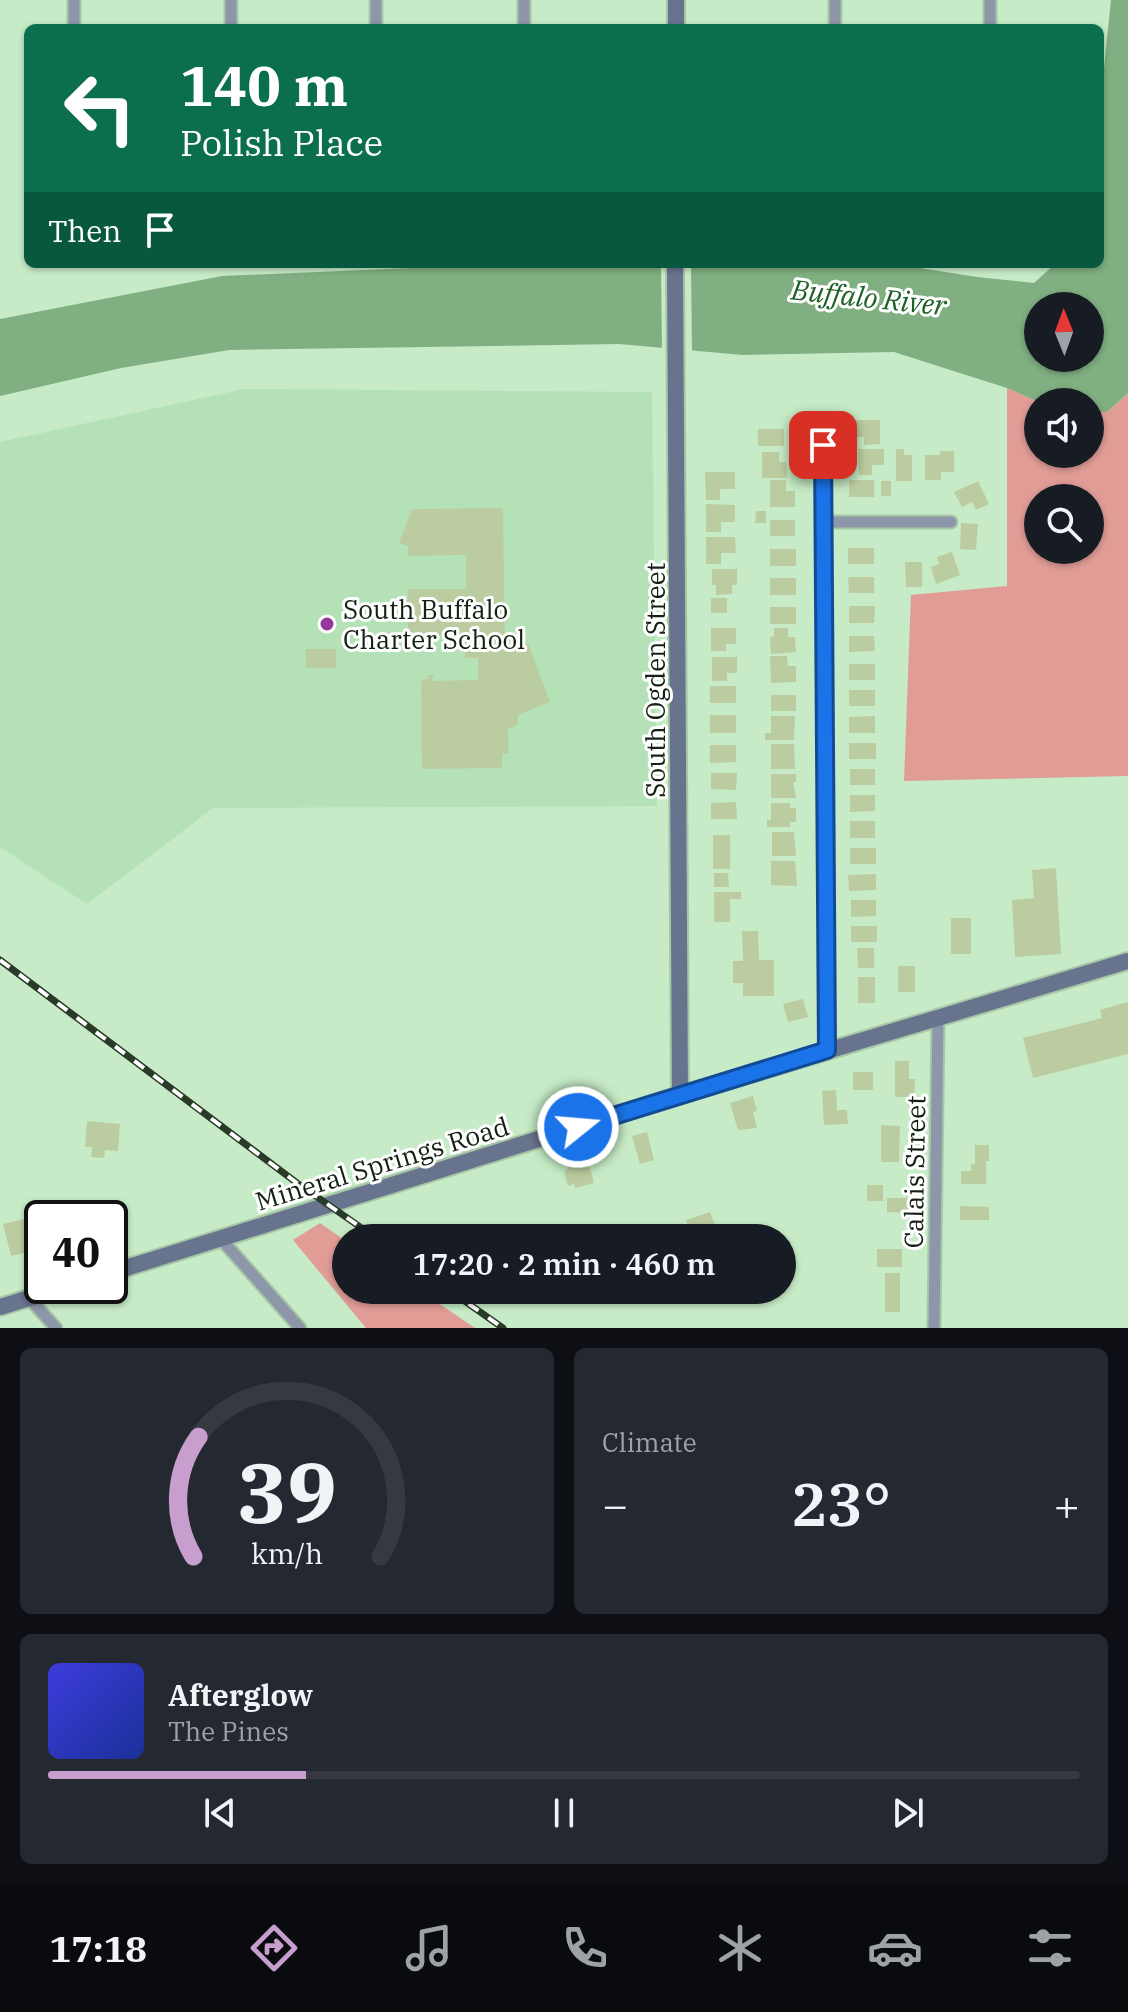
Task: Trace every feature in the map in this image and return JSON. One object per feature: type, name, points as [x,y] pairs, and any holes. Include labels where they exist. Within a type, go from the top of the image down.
[{"type":"street","points":[[74,0],[74,24]]},
{"type":"street","points":[[231,0],[231,24]]},
{"type":"street","points":[[376,0],[376,24]]},
{"type":"street","points":[[524,0],[524,24]]},
{"type":"street","points":[[676,0],[676,24]]},
{"type":"street","points":[[835,0],[835,24]]},
{"type":"street","points":[[990,0],[990,24]]},
{"type":"street","name":"South Ogden Street","points":[[675,268],[680,1095]]},
{"type":"street","points":[[822,419],[827,1050]]},
{"type":"street","points":[[823,522],[951,522]]},
{"type":"street","name":"Mineral Springs Road","points":[[128,1267],[680,1095],[1128,961]]},
{"type":"street","name":"Calais Street","points":[[934,1328],[938,1016]]},
{"type":"street","points":[[221,1239],[300,1328]]},
{"type":"street","points":[[0,1307],[24,1300]]},
{"type":"street","points":[[34,1304],[56,1328]]},
{"type":"shaded area","points":[[1007,388],[1024,395],[1024,468],[1104,468],[1104,412],[1128,393],[1128,776],[904,781],[911,595],[1007,586]]},
{"type":"shaded area","name":"South Buffalo Charter School","points":[[244,389],[652,392],[657,806],[213,808],[87,904],[0,847],[0,442]]},
{"type":"shaded area","points":[[320,1223],[332,1231],[332,1287],[293,1240]]},
{"type":"shaded area","points":[[346,1304],[440,1304],[475,1328],[366,1328]]},
{"type":"water","name":"Buffalo River","points":[[1111,0],[1128,0],[1128,393],[1107,412],[1104,412],[1104,388],[1024,388],[1024,395],[894,352],[743,355],[619,344],[229,350],[121,368],[0,396],[0,319],[222,276],[410,268],[920,268],[1034,283],[1051,268],[1104,268],[1104,68]]},
{"type":"pier","points":[[661,268],[691,268],[692,354],[662,351]]},
{"type":"building","points":[[855,420],[880,420],[880,444],[864,445],[864,437],[855,437]]},
{"type":"building","points":[[758,429],[784,429],[784,446],[758,446]]},
{"type":"building","points":[[858,449],[884,449],[884,465],[872,465],[872,475],[859,475]]},
{"type":"building","points":[[896,449],[904,449],[904,455],[912,455],[912,481],[896,481]]},
{"type":"building","points":[[940,451],[954,451],[954,472],[941,472],[941,480],[925,480],[925,455],[940,455]]},
{"type":"building","points":[[762,452],[779,452],[779,462],[786,462],[787,478],[762,478]]},
{"type":"building","points":[[705,472],[735,472],[735,489],[720,489],[720,500],[706,500]]},
{"type":"building","points":[[770,480],[786,480],[786,491],[795,491],[795,507],[770,507]]},
{"type":"building","points":[[849,480],[874,480],[874,497],[849,497]]},
{"type":"building","points":[[881,481],[891,481],[891,496],[881,496]]},
{"type":"building","points":[[978,481],[989,504],[976,510],[972,502],[962,507],[954,492]]},
{"type":"building","points":[[706,504],[735,505],[735,522],[721,522],[721,532],[706,532]]},
{"type":"building","points":[[503,508],[505,652],[528,643],[550,702],[518,715],[518,725],[508,729],[509,754],[502,753],[502,768],[422,769],[421,681],[428,675],[434,675],[431,681],[478,680],[478,658],[465,658],[465,636],[408,636],[408,625],[399,599],[408,599],[408,589],[466,589],[466,555],[408,556],[408,546],[399,543],[412,509]]},
{"type":"building","points":[[756,511],[766,511],[766,523],[755,523]]},
{"type":"building","points":[[770,520],[795,520],[795,536],[770,536]]},
{"type":"building","points":[[961,523],[978,524],[976,550],[960,549]]},
{"type":"building","points":[[706,537],[735,537],[736,553],[721,553],[721,564],[706,564]]},
{"type":"building","points":[[848,548],[874,548],[874,564],[848,564]]},
{"type":"building","points":[[770,549],[796,549],[796,566],[770,566]]},
{"type":"building","points":[[952,552],[960,575],[936,584],[931,567],[939,564],[937,557]]},
{"type":"building","points":[[905,562],[922,562],[922,587],[906,587]]},
{"type":"building","points":[[712,569],[737,569],[737,585],[732,585],[732,594],[716,595],[716,585],[712,585]]},
{"type":"building","points":[[848,577],[874,577],[874,593],[849,593]]},
{"type":"building","points":[[770,578],[796,578],[796,595],[770,595]]},
{"type":"building","points":[[711,598],[727,598],[727,613],[711,613]]},
{"type":"building","points":[[849,606],[875,606],[874,623],[849,623]]},
{"type":"building","points":[[770,607],[796,607],[796,624],[770,624]]},
{"type":"building","points":[[711,628],[736,628],[736,644],[726,644],[726,651],[711,651]]},
{"type":"building","points":[[774,628],[788,628],[788,637],[795,637],[796,652],[771,654],[770,637],[774,636]]},
{"type":"building","points":[[849,636],[874,636],[875,651],[849,652]]},
{"type":"building","points":[[306,649],[336,649],[336,668],[306,668]]},
{"type":"building","points":[[770,656],[787,656],[788,666],[796,666],[796,682],[771,683]]},
{"type":"building","points":[[712,657],[737,657],[737,673],[727,673],[727,681],[712,681]]},
{"type":"building","points":[[849,664],[875,664],[875,680],[849,680]]},
{"type":"building","points":[[710,686],[736,686],[736,703],[710,703]]},
{"type":"building","points":[[849,690],[875,690],[875,706],[849,706]]},
{"type":"building","points":[[771,695],[796,695],[796,711],[771,711]]},
{"type":"building","points":[[710,715],[736,715],[736,733],[710,733]]},
{"type":"building","points":[[771,716],[795,716],[794,740],[765,740],[765,733],[771,733]]},
{"type":"building","points":[[875,716],[875,733],[849,733],[849,717]]},
{"type":"building","points":[[849,743],[876,743],[876,759],[849,759]]},
{"type":"building","points":[[771,744],[794,744],[795,769],[771,769]]},
{"type":"building","points":[[710,745],[736,745],[736,762],[710,763]]},
{"type":"building","points":[[850,769],[875,769],[875,785],[850,785]]},
{"type":"building","points":[[711,773],[737,773],[736,790],[711,789]]},
{"type":"building","points":[[771,774],[796,774],[796,782],[793,782],[796,798],[771,798]]},
{"type":"building","points":[[850,795],[875,795],[875,811],[850,812]]},
{"type":"building","points":[[736,802],[737,819],[711,819],[711,803]]},
{"type":"building","points":[[771,803],[790,803],[790,808],[796,808],[796,822],[790,822],[790,827],[767,827],[767,820],[771,820]]},
{"type":"building","points":[[850,821],[875,821],[875,838],[850,838]]},
{"type":"building","points":[[772,832],[794,832],[796,856],[772,856]]},
{"type":"building","points":[[713,835],[730,835],[730,869],[713,869]]},
{"type":"building","points":[[850,848],[876,848],[876,864],[850,864]]},
{"type":"building","points":[[771,861],[795,861],[797,886],[771,885]]},
{"type":"building","points":[[1056,868],[1061,954],[1015,957],[1012,900],[1034,898],[1032,870]]},
{"type":"building","points":[[714,873],[728,873],[729,887],[714,887]]},
{"type":"building","points":[[876,874],[876,890],[849,891],[848,875]]},
{"type":"building","points":[[714,892],[741,892],[741,899],[730,899],[730,922],[714,922]]},
{"type":"building","points":[[851,900],[876,900],[876,916],[851,917]]},
{"type":"building","points":[[951,918],[971,918],[971,954],[951,954]]},
{"type":"building","points":[[851,926],[877,926],[877,942],[851,942]]},
{"type":"building","points":[[742,931],[758,931],[759,960],[774,960],[774,996],[743,996],[743,983],[733,983],[733,961],[743,961]]},
{"type":"building","points":[[857,948],[874,948],[874,968],[858,968]]},
{"type":"building","points":[[898,966],[915,966],[915,992],[898,992]]},
{"type":"building","points":[[858,977],[875,977],[875,1003],[858,1003]]},
{"type":"building","points":[[803,999],[808,1017],[788,1022],[783,1004]]},
{"type":"building","points":[[1128,1002],[1128,1054],[1033,1078],[1023,1038],[1102,1018],[1100,1010]]},
{"type":"building","points":[[895,1061],[909,1061],[909,1079],[915,1079],[914,1097],[895,1097]]},
{"type":"building","points":[[853,1072],[873,1072],[873,1090],[853,1090]]},
{"type":"building","points":[[836,1090],[837,1110],[847,1110],[848,1124],[824,1125],[822,1091]]},
{"type":"building","points":[[753,1096],[757,1128],[738,1130],[730,1103]]},
{"type":"building","points":[[87,1121],[120,1124],[118,1151],[105,1150],[104,1158],[91,1157],[92,1147],[85,1147]]},
{"type":"building","points":[[881,1125],[900,1126],[899,1162],[881,1162]]},
{"type":"building","points":[[647,1132],[654,1160],[640,1164],[632,1136]]},
{"type":"building","points":[[975,1145],[989,1145],[986,1184],[961,1184],[961,1171],[971,1171],[971,1164],[975,1164]]},
{"type":"building","points":[[579,1152],[583,1166],[589,1164],[594,1183],[575,1188],[574,1184],[568,1186],[564,1157]]},
{"type":"building","points":[[867,1185],[883,1185],[883,1201],[867,1201]]},
{"type":"building","points":[[887,1198],[910,1198],[910,1213],[887,1212]]},
{"type":"building","points":[[960,1206],[989,1207],[989,1220],[960,1220]]},
{"type":"building","points":[[710,1212],[714,1224],[687,1224],[686,1220]]},
{"type":"building","points":[[24,1219],[24,1253],[11,1256],[3,1224]]},
{"type":"building","points":[[877,1249],[902,1249],[902,1267],[877,1267]]},
{"type":"building","points":[[885,1273],[900,1273],[900,1312],[885,1312]]},
{"type":"railway","points":[[0,960],[356,1224]]},
{"type":"railway","points":[[469,1304],[503,1328]]},
{"type":"place","name":"South Buffalo Charter School","points":[[327,624]]},
{"type":"route","points":[[578,1127],[827,1050],[823,445]]}]
